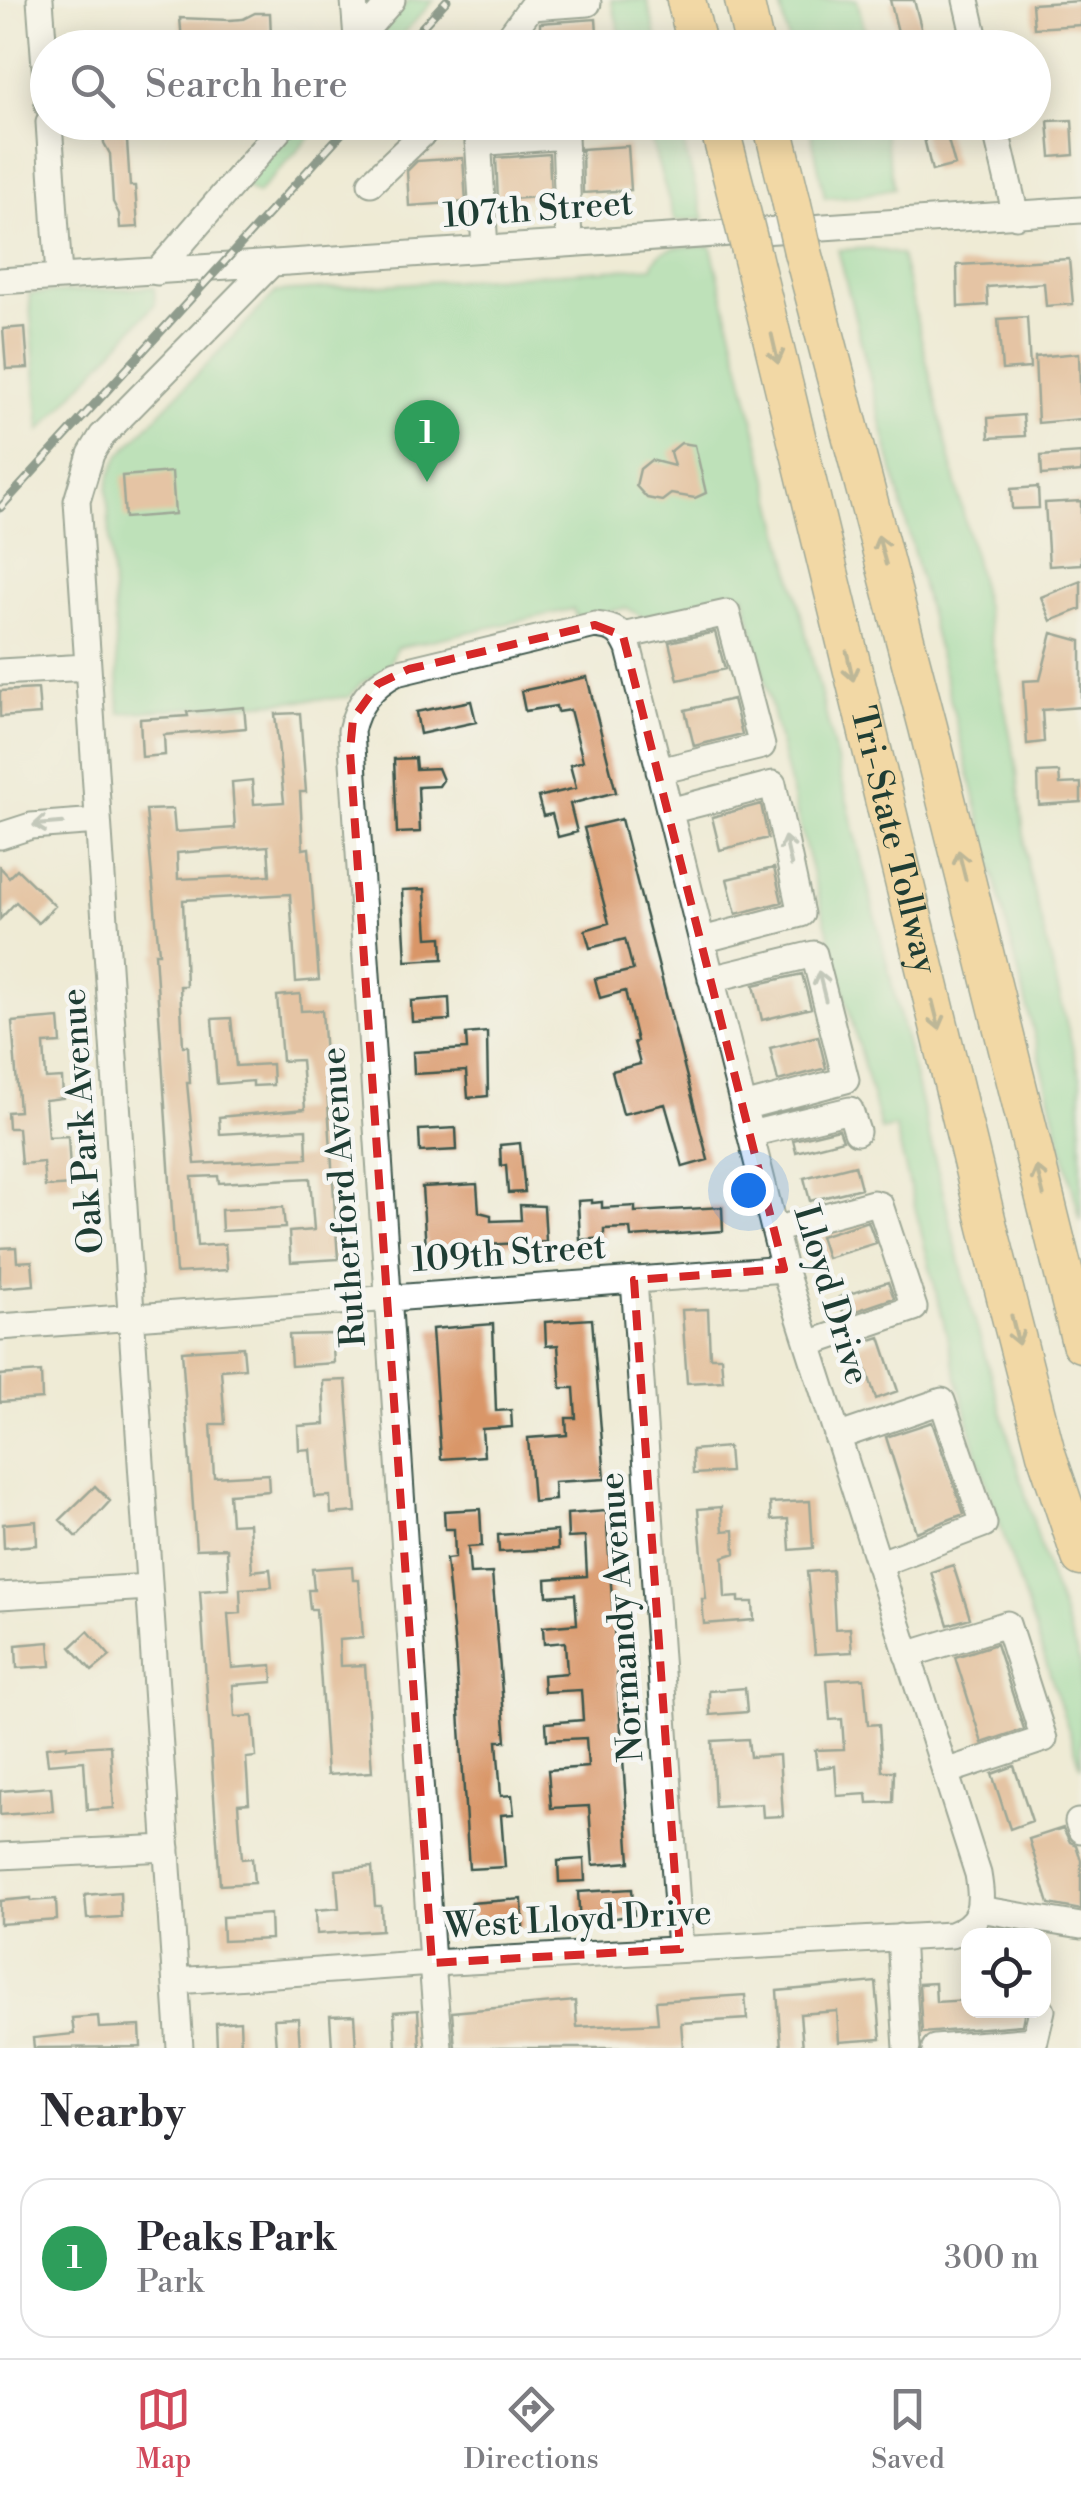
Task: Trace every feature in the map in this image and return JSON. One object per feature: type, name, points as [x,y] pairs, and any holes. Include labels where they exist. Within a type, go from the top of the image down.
[{"type":"highway","points":[[686,0],[694,30]]},
{"type":"highway","points":[[744,0],[751,30]]},
{"type":"highway","name":"Tri-State Tollway","points":[[723,140],[988,1227],[1046,1453],[1081,1558]]},
{"type":"highway","name":"Tri-State Tollway","points":[[776,140],[928,726],[1081,1343]]},
{"type":"street","points":[[40,0],[42,30]]},
{"type":"street","points":[[354,0],[354,30]]},
{"type":"street","points":[[365,30],[392,0]]},
{"type":"street","points":[[966,0],[973,30]]},
{"type":"street","points":[[515,30],[531,7],[588,4]]},
{"type":"street","points":[[50,140],[60,277]]},
{"type":"street","points":[[157,272],[271,140]]},
{"type":"street","points":[[371,183],[415,140]]},
{"type":"street","points":[[478,140],[485,248]]},
{"type":"street","points":[[564,140],[568,242]]},
{"type":"street","points":[[998,140],[1016,216]]},
{"type":"street","name":"107th Street","points":[[0,281],[1081,210]]},
{"type":"street","name":"Oak Park Avenue","points":[[180,2048],[77,514],[80,488],[91,454],[102,436],[272,263]]},
{"type":"street","name":"Rutherford Avenue","points":[[439,2048],[350,751],[353,719],[370,692],[396,673],[595,626],[621,633],[728,613],[762,746],[659,771]]},
{"type":"street","name":"Lloyd Drive","points":[[621,633],[670,811],[784,1269],[978,1874],[981,1895],[974,1922]]},
{"type":"street","points":[[0,672],[87,667]]},
{"type":"street","points":[[670,811],[773,784],[802,914],[702,940]]},
{"type":"street","points":[[0,836],[31,826],[98,820]]},
{"type":"street","points":[[712,979],[814,954],[846,1080],[744,1107]]},
{"type":"street","points":[[750,1134],[850,1110],[856,1132]]},
{"type":"street","points":[[774,1230],[873,1203],[880,1205],[914,1308],[808,1344]]},
{"type":"street","name":"109th Street","points":[[0,1327],[784,1269]]},
{"type":"street","name":"Normandy Avenue","points":[[634,1280],[680,1949]]},
{"type":"street","points":[[838,1437],[942,1401],[984,1524],[878,1564]]},
{"type":"street","points":[[0,1596],[149,1587]]},
{"type":"street","points":[[908,1655],[1007,1624],[1044,1739],[945,1772]]},
{"type":"street","points":[[0,1856],[167,1848]]},
{"type":"street","name":"West Lloyd Drive","points":[[176,1980],[952,1935],[974,1922],[1081,1926]]},
{"type":"street","points":[[896,1937],[898,2048]]},
{"type":"street","points":[[896,1937],[907,2048]]},
{"type":"street","points":[[935,2048],[1035,2040],[1040,2018]]},
{"type":"highlighted area","points":[[595,625],[623,636],[784,1269],[634,1280],[680,1949],[432,1963],[350,751],[353,719],[378,684],[409,669]]},
{"type":"green space","points":[[409,0],[434,0],[407,30],[382,30]]},
{"type":"green space","points":[[611,0],[647,0],[655,30],[619,30]]},
{"type":"green space","points":[[779,0],[857,0],[865,30],[786,30]]},
{"type":"green space","points":[[282,140],[307,140],[257,194],[242,184]]},
{"type":"green space","points":[[651,140],[683,140],[704,219],[675,221]]},
{"type":"green space","points":[[813,140],[885,140],[894,188],[825,198]]},
{"type":"green space","points":[[711,246],[972,1311],[1047,1568],[1081,1666],[1081,1767],[977,1456],[895,1127],[881,1130],[799,823],[744,594],[644,618],[627,608],[576,617],[573,609],[396,648],[388,668],[361,683],[349,697],[120,713],[107,489],[110,475],[119,456],[276,292],[652,267],[661,253],[668,250]]},
{"type":"green space","points":[[871,248],[901,255],[980,583],[1016,764],[1028,869],[1081,1081],[1081,1222],[838,250]]},
{"type":"green space","points":[[154,287],[155,304],[40,431],[29,294]]},
{"type":"building","points":[[890,0],[914,0],[922,30],[898,30]]},
{"type":"building","points":[[1081,1],[1081,25],[1034,28],[1032,4]]},
{"type":"building","points":[[255,13],[270,13],[271,30],[181,30],[180,18],[229,20]]},
{"type":"building","points":[[596,19],[597,30],[540,30],[540,23]]},
{"type":"building","points":[[1072,120],[1074,155],[1051,157],[1051,121]]},
{"type":"building","points":[[104,140],[127,140],[138,227],[120,228],[113,202],[110,154]]},
{"type":"building","points":[[924,140],[948,140],[955,165],[932,171]]},
{"type":"building","points":[[628,146],[631,190],[583,193],[582,149]]},
{"type":"building","points":[[549,154],[551,196],[498,200],[496,158]]},
{"type":"building","points":[[463,158],[466,202],[409,206],[407,171],[417,161]]},
{"type":"building","points":[[1069,259],[1073,304],[1046,306],[1044,283],[987,287],[988,305],[958,307],[957,265]]},
{"type":"building","points":[[1027,317],[1030,368],[1002,370],[998,319]]},
{"type":"building","points":[[25,327],[28,368],[6,369],[3,329]]},
{"type":"building","points":[[1079,353],[1081,419],[1038,423],[1035,357]]},
{"type":"building","points":[[1023,415],[1025,436],[989,438],[988,418]]},
{"type":"building","points":[[681,443],[695,445],[706,493],[695,498],[671,494],[662,501],[647,498],[636,486],[640,469],[651,460],[674,466],[670,452]]},
{"type":"building","points":[[1081,453],[1081,472],[1042,475],[1041,456]]},
{"type":"building","points":[[172,472],[175,514],[125,518],[122,476]]},
{"type":"building","points":[[1038,487],[1039,508],[1012,509],[1011,489]]},
{"type":"building","points":[[1081,501],[1081,564],[1049,566],[1045,503]]},
{"type":"building","points":[[1081,581],[1081,609],[1051,621],[1041,597]]},
{"type":"building","points":[[715,632],[725,669],[678,680],[669,642]]},
{"type":"building","points":[[1052,633],[1081,641],[1081,707],[1042,710],[1044,742],[1027,744],[1023,681],[1040,680]]},
{"type":"building","points":[[587,677],[616,792],[570,804],[577,832],[558,837],[552,814],[543,816],[538,797],[576,788],[570,765],[583,761],[570,710],[557,712],[556,706],[525,711],[521,691]]},
{"type":"building","points":[[38,689],[40,714],[0,717],[0,691]]},
{"type":"building","points":[[733,699],[742,734],[694,746],[685,710]]},
{"type":"building","points":[[471,701],[476,722],[420,734],[416,712]]},
{"type":"building","points":[[244,707],[246,728],[164,735],[165,755],[142,757],[140,719]]},
{"type":"building","points":[[300,713],[306,792],[300,792],[303,849],[309,848],[319,980],[296,982],[290,894],[183,900],[186,986],[180,986],[195,1164],[307,1158],[306,1129],[220,1134],[219,1117],[305,1109],[301,1060],[282,1061],[277,996],[300,994],[301,1011],[322,1010],[338,1259],[291,1262],[289,1232],[314,1230],[310,1178],[219,1183],[218,1176],[192,1177],[197,1246],[225,1244],[227,1270],[176,1273],[155,953],[159,953],[146,810],[173,809],[175,832],[235,828],[232,782],[252,780],[254,804],[284,802],[275,714]],"holes":[[[268,846],[270,875],[178,879],[177,853]]]},
{"type":"building","points":[[415,758],[416,769],[438,768],[443,780],[439,786],[418,787],[420,832],[397,833],[394,759]]},
{"type":"building","points":[[1059,772],[1060,784],[1081,783],[1081,802],[1039,805],[1038,773]]},
{"type":"building","points":[[761,804],[768,838],[720,850],[712,817]]},
{"type":"building","points":[[621,819],[708,1160],[683,1167],[665,1104],[623,1114],[612,1071],[640,1064],[634,1042],[637,1041],[625,991],[600,998],[595,979],[633,970],[625,939],[590,948],[585,930],[609,923],[584,828]]},
{"type":"building","points":[[0,867],[9,877],[17,869],[55,906],[38,923],[16,902],[0,919]]},
{"type":"building","points":[[774,868],[782,902],[736,914],[727,879]]},
{"type":"building","points":[[425,889],[428,938],[442,937],[443,959],[406,961],[402,890]]},
{"type":"building","points":[[802,974],[811,1008],[762,1020],[754,985]]},
{"type":"building","points":[[449,998],[450,1020],[412,1022],[411,1001]]},
{"type":"building","points":[[59,1018],[61,1043],[44,1044],[46,1079],[62,1078],[63,1098],[45,1100],[48,1137],[68,1136],[71,1185],[45,1187],[43,1162],[21,1164],[18,1128],[8,1128],[7,1112],[19,1111],[12,1022]]},
{"type":"building","points":[[231,1018],[236,1066],[272,1064],[273,1085],[253,1086],[253,1081],[217,1084],[212,1019]]},
{"type":"building","points":[[487,1032],[488,1096],[468,1098],[466,1071],[414,1074],[413,1052],[467,1049],[466,1034]]},
{"type":"building","points":[[818,1036],[826,1068],[778,1081],[770,1048]]},
{"type":"building","points":[[456,1128],[457,1150],[420,1152],[419,1130]]},
{"type":"building","points":[[839,1129],[843,1140],[796,1152],[793,1140]]},
{"type":"building","points":[[520,1143],[525,1192],[508,1193],[500,1145]]},
{"type":"building","points":[[855,1165],[861,1188],[810,1201],[804,1178]]},
{"type":"building","points":[[477,1184],[479,1212],[491,1215],[491,1221],[521,1220],[520,1205],[544,1206],[546,1241],[426,1249],[422,1187]]},
{"type":"building","points":[[578,1201],[602,1202],[602,1208],[635,1206],[635,1212],[722,1207],[723,1231],[631,1237],[630,1228],[604,1229],[604,1238],[580,1240]]},
{"type":"building","points":[[283,1207],[285,1228],[222,1231],[221,1210]]},
{"type":"building","points":[[868,1221],[876,1243],[827,1258],[820,1236]]},
{"type":"building","points":[[16,1247],[17,1262],[32,1261],[34,1285],[0,1288],[0,1248]]},
{"type":"building","points":[[888,1282],[894,1298],[844,1315],[839,1297]]},
{"type":"building","points":[[708,1309],[710,1357],[721,1357],[723,1381],[687,1383],[682,1310]]},
{"type":"building","points":[[592,1319],[605,1479],[554,1482],[555,1500],[533,1502],[528,1438],[567,1435],[566,1418],[576,1418],[574,1388],[561,1388],[558,1345],[546,1346],[545,1322]]},
{"type":"building","points":[[493,1324],[496,1411],[511,1410],[512,1427],[482,1429],[484,1456],[441,1459],[432,1329]]},
{"type":"building","points":[[332,1334],[334,1363],[291,1366],[289,1335]]},
{"type":"building","points":[[880,1337],[898,1391],[876,1399],[858,1344]]},
{"type":"building","points":[[243,1347],[245,1368],[221,1370],[225,1424],[211,1424],[214,1477],[268,1474],[269,1491],[229,1494],[231,1524],[249,1523],[252,1571],[270,1569],[272,1587],[240,1589],[241,1613],[228,1614],[232,1668],[272,1665],[273,1682],[233,1685],[235,1717],[253,1716],[256,1757],[246,1758],[249,1803],[238,1804],[242,1859],[252,1858],[254,1883],[220,1885],[200,1591],[229,1589],[227,1548],[196,1549],[182,1351]]},
{"type":"building","points":[[41,1372],[42,1399],[0,1402],[0,1375]]},
{"type":"building","points":[[346,1380],[356,1512],[331,1514],[330,1496],[314,1497],[310,1449],[299,1450],[298,1426],[325,1424],[323,1381]]},
{"type":"building","points":[[932,1422],[964,1514],[916,1532],[886,1437]]},
{"type":"building","points":[[728,1447],[730,1472],[693,1474],[692,1450]]},
{"type":"building","points":[[95,1486],[110,1501],[77,1537],[60,1520]]},
{"type":"building","points":[[810,1501],[813,1548],[790,1550],[788,1519],[771,1520],[770,1503]]},
{"type":"building","points":[[721,1507],[723,1531],[734,1530],[735,1553],[723,1557],[725,1598],[753,1602],[754,1620],[704,1624],[702,1599],[706,1599],[698,1509]]},
{"type":"building","points":[[480,1509],[482,1546],[468,1547],[470,1574],[492,1573],[506,1741],[497,1741],[501,1796],[512,1795],[514,1814],[501,1815],[505,1867],[469,1869],[446,1559],[455,1558],[454,1529],[445,1529],[444,1511]]},
{"type":"building","points":[[606,1511],[630,1862],[593,1865],[589,1806],[551,1808],[548,1770],[588,1767],[586,1738],[547,1740],[546,1723],[583,1720],[581,1690],[544,1692],[543,1675],[567,1673],[565,1642],[544,1644],[543,1627],[577,1624],[575,1594],[547,1596],[546,1579],[587,1576],[585,1537],[568,1538],[567,1514]]},
{"type":"building","points":[[36,1521],[37,1545],[4,1548],[3,1524]]},
{"type":"building","points":[[557,1531],[558,1549],[499,1552],[498,1535]]},
{"type":"building","points":[[953,1565],[970,1618],[948,1625],[931,1572]]},
{"type":"building","points":[[352,1566],[353,1580],[359,1580],[363,1638],[339,1640],[340,1666],[365,1665],[372,1772],[327,1775],[316,1609],[310,1609],[308,1590],[314,1590],[312,1569]]},
{"type":"building","points":[[832,1570],[835,1629],[850,1628],[852,1652],[815,1654],[807,1572]]},
{"type":"building","points":[[88,1631],[110,1656],[92,1671],[71,1647]]},
{"type":"building","points":[[49,1642],[51,1666],[17,1668],[16,1645]]},
{"type":"building","points":[[996,1644],[1024,1729],[982,1743],[955,1657]]},
{"type":"building","points":[[864,1678],[868,1725],[879,1724],[882,1771],[894,1771],[893,1802],[868,1803],[867,1794],[837,1796],[835,1766],[817,1768],[815,1750],[844,1749],[842,1719],[830,1720],[827,1680]]},
{"type":"building","points":[[745,1688],[747,1712],[710,1715],[709,1691]]},
{"type":"building","points":[[748,1739],[750,1757],[779,1755],[783,1816],[763,1817],[762,1804],[715,1807],[712,1741]]},
{"type":"building","points":[[110,1745],[114,1808],[87,1810],[84,1761],[48,1764],[46,1747]]},
{"type":"building","points":[[1014,1766],[1032,1821],[1010,1829],[992,1774]]},
{"type":"building","points":[[51,1787],[53,1811],[0,1815],[0,1791]]},
{"type":"building","points":[[1063,1828],[1081,1860],[1081,1910],[1049,1904],[1029,1839]]},
{"type":"building","points":[[584,1859],[585,1881],[559,1882],[558,1861]]},
{"type":"building","points":[[372,1867],[375,1906],[381,1906],[382,1930],[317,1934],[316,1910],[339,1908],[336,1870]]},
{"type":"building","points":[[632,1889],[634,1915],[580,1924],[578,1892]]},
{"type":"building","points":[[120,1892],[121,1917],[87,1919],[85,1895]]},
{"type":"building","points":[[56,1899],[57,1920],[0,1924],[0,1901]]},
{"type":"building","points":[[522,1899],[523,1927],[473,1927],[471,1903]]},
{"type":"building","points":[[270,1914],[271,1939],[223,1941],[222,1917]]},
{"type":"building","points":[[876,1982],[881,2039],[839,2042],[837,2011],[800,2014],[803,2048],[781,2048],[777,1991]]},
{"type":"building","points":[[935,1983],[936,2002],[961,2000],[961,2018],[1023,2018],[1022,2025],[922,2033],[919,1984]]},
{"type":"building","points":[[745,1995],[747,2019],[681,2023],[683,2048],[455,2048],[452,2012],[575,2001],[577,2027],[658,2023],[656,2001]]},
{"type":"building","points":[[418,2010],[420,2048],[396,2048],[394,2012]]},
{"type":"building","points":[[354,2015],[356,2048],[332,2048],[330,2016]]},
{"type":"building","points":[[98,2016],[99,2028],[140,2026],[141,2047],[34,2048],[33,2038],[74,2034],[72,2018]]},
{"type":"building","points":[[298,2018],[300,2048],[276,2048],[274,2019]]},
{"type":"building","points":[[240,2021],[241,2048],[217,2048],[216,2023]]},
{"type":"railway","points":[[420,30],[447,0]]},
{"type":"railway","points":[[0,508],[336,140]]},
{"type":"place","name":"Peaks Park","points":[[427,482]]}]
